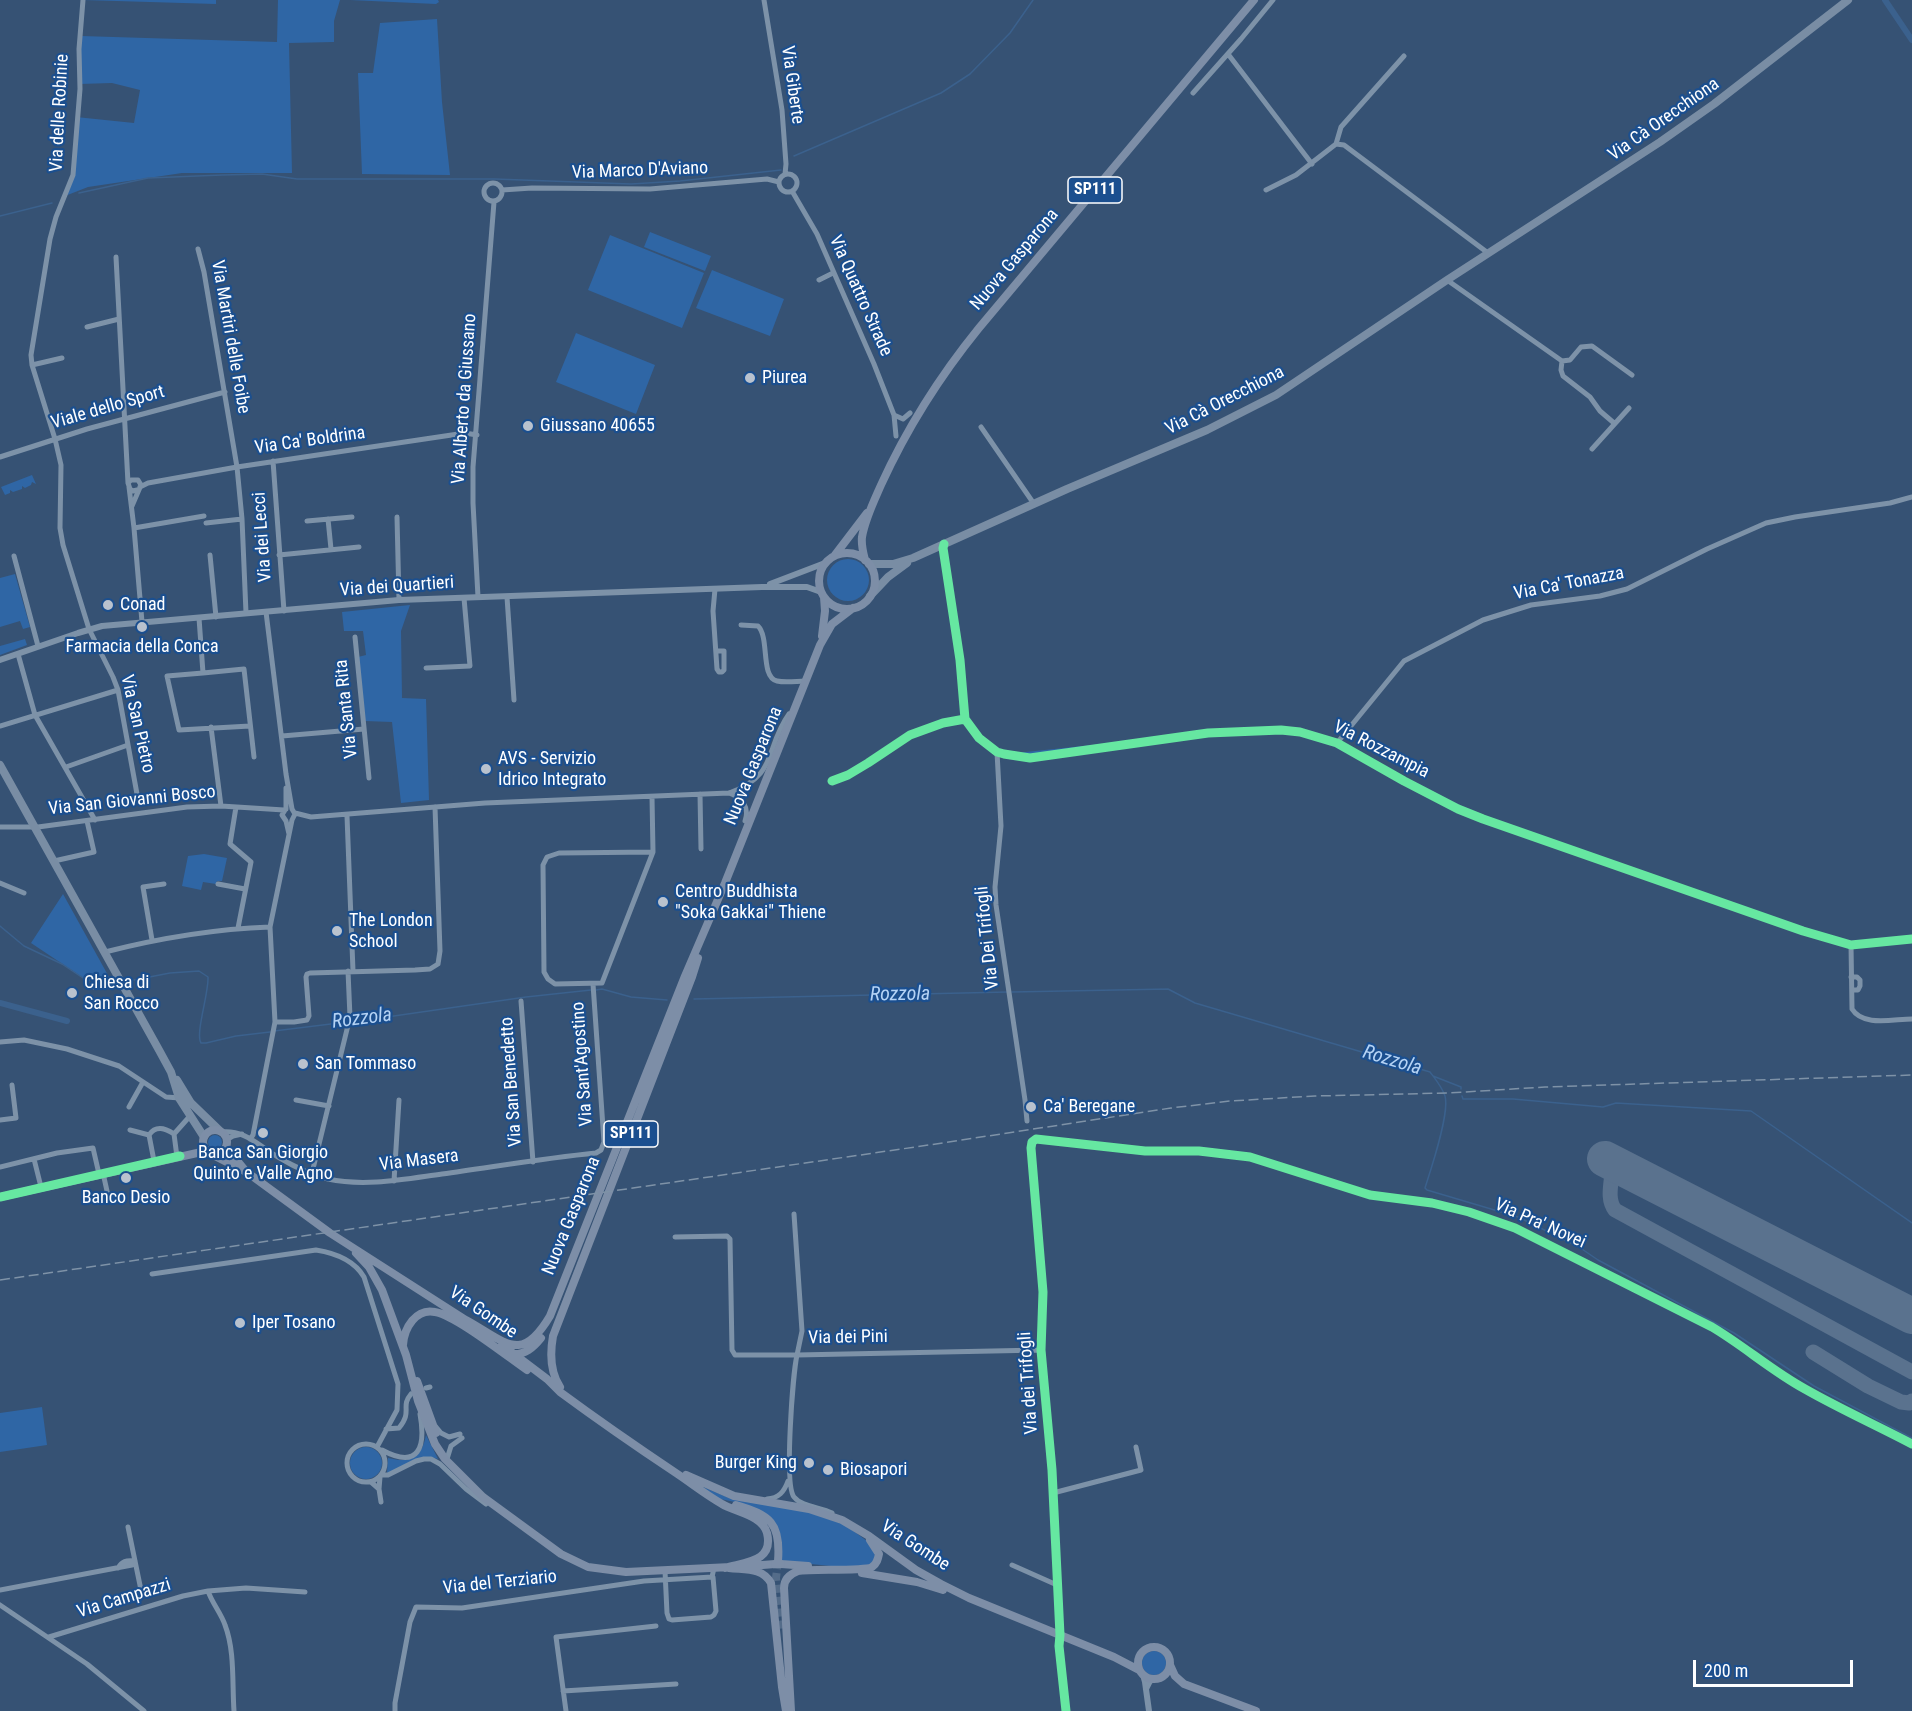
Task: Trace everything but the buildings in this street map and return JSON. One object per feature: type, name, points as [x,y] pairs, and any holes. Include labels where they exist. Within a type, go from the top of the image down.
[{"type":"main road","name":"Nuova Gasparona","points":[[466,1320],[515,1346],[527,1344],[534,1339],[550,1316],[820,645],[832,624],[852,608],[860,606],[870,596],[875,579],[867,562],[862,545],[862,535],[899,447],[920,411],[964,347],[1254,0]]},
{"type":"main road","name":"Via Cà Orecchiona","points":[[867,562],[893,564],[913,558],[1207,430],[1276,395],[1714,104],[1848,0]]},
{"type":"main road","name":"Nuova Gasparona","points":[[820,645],[825,619],[820,574],[825,563],[834,556],[874,502]]},
{"type":"main road","points":[[834,556],[850,553],[867,562]]},
{"type":"main road","name":"Via Cà Orecchiona","points":[[870,596],[888,577],[913,558]]},
{"type":"main road","points":[[823,595],[837,607],[852,608]]},
{"type":"main road","points":[[0,765],[171,1072],[192,1105],[223,1138],[248,1173]]},
{"type":"main road","name":"Nuova Gasparona","points":[[563,1394],[554,1374],[551,1347],[553,1336],[692,977],[705,932]]},
{"type":"main road","points":[[171,1072],[179,1098],[203,1139],[208,1153],[248,1173]]},
{"type":"main road","points":[[178,1157],[199,1146],[211,1131],[223,1138]]},
{"type":"main road","points":[[0,1197],[154,1161],[220,1153],[223,1138]]},
{"type":"main road","points":[[178,1157],[206,1158],[226,1163]]},
{"type":"main road","name":"Via Gombe","points":[[248,1173],[333,1234],[515,1354],[563,1394],[711,1497]]},
{"type":"main road","name":"Via del Terziario","points":[[345,1242],[369,1267],[377,1280],[403,1346],[418,1401],[435,1444],[483,1497],[561,1554],[581,1565],[600,1570],[665,1575],[713,1572],[725,1568],[778,1563],[836,1569],[917,1582],[969,1598]]},
{"type":"main road","points":[[403,1346],[409,1324],[426,1306],[443,1305]]},
{"type":"main road","points":[[409,1324],[425,1312],[437,1312],[563,1394]]},
{"type":"main road","name":"SP111","points":[[515,1354],[533,1347],[544,1333],[550,1316]]},
{"type":"main road","points":[[492,1346],[515,1354]]},
{"type":"main road","name":"Via del Terziario","points":[[412,1373],[420,1386],[449,1462]]},
{"type":"main road","name":"Via Gombe","points":[[669,1468],[717,1490],[748,1499],[809,1509],[842,1520],[869,1536],[916,1570],[969,1598],[1114,1657],[1132,1665],[1141,1673]]},
{"type":"main road","points":[[711,1497],[752,1510],[768,1520],[774,1526],[779,1539],[778,1563]]},
{"type":"main road","points":[[711,1497],[759,1522],[766,1529],[766,1550],[758,1560],[725,1568]]},
{"type":"main road","points":[[789,1711],[784,1585],[788,1577],[798,1571],[867,1569],[876,1564],[879,1558],[877,1549],[870,1540],[842,1520]]},
{"type":"main road","points":[[725,1568],[758,1571],[770,1580],[773,1589],[778,1652],[789,1711]]},
{"type":"main road","points":[[781,1630],[789,1711]]},
{"type":"main road","points":[[1114,1657],[1130,1657],[1153,1646],[1162,1648],[1168,1656],[1175,1677],[1184,1684]]},
{"type":"main road","points":[[1144,1649],[1138,1656],[1141,1673],[1157,1679],[1184,1684],[1256,1711]]},
{"type":"main road","points":[[1157,1679],[1166,1673],[1170,1665]]},
{"type":"street","name":"Via delle Robinie","points":[[83,0],[79,49],[80,89],[73,175],[50,239],[32,348],[32,365],[61,465],[60,528],[63,546],[89,629]]},
{"type":"street","name":"Via Giberte","points":[[764,0],[782,110],[785,174]]},
{"type":"street","points":[[1193,93],[1273,0]]},
{"type":"street","points":[[1230,29],[1241,39]]},
{"type":"street","points":[[1228,54],[1312,164]]},
{"type":"street","points":[[1266,190],[1296,175],[1336,144],[1341,127],[1404,56]]},
{"type":"street","points":[[1336,144],[1344,145],[1488,253]]},
{"type":"street","points":[[785,174],[794,175],[797,181],[792,191],[786,192],[779,182],[785,174]]},
{"type":"street","name":"Via Marco D'Aviano","points":[[502,190],[650,189],[767,179],[779,182]]},
{"type":"street","points":[[495,183],[501,186],[502,190],[501,198],[494,202],[488,200],[484,195],[486,186],[495,183]]},
{"type":"street","name":"Via Quattro Strade","points":[[792,191],[813,226],[894,415],[896,436]]},
{"type":"street","name":"Via Alberto da Giussano","points":[[478,597],[473,467],[494,202]]},
{"type":"street","name":"Via Martiri delle Foibe","points":[[198,249],[204,272],[237,466],[246,613]]},
{"type":"street","points":[[116,257],[124,419],[142,622]]},
{"type":"street","points":[[819,280],[833,273]]},
{"type":"street","points":[[1447,280],[1562,361],[1570,360],[1581,347],[1592,346],[1632,375]]},
{"type":"street","points":[[87,327],[119,319]]},
{"type":"street","points":[[32,365],[62,358]]},
{"type":"street","points":[[1562,361],[1563,376],[1590,397],[1600,411],[1614,423]]},
{"type":"street","name":"Viale dello Sport","points":[[0,458],[55,439],[225,392]]},
{"type":"street","points":[[1592,449],[1629,408]]},
{"type":"street","points":[[894,415],[903,419],[910,413]]},
{"type":"street","points":[[981,427],[1033,504]]},
{"type":"street","name":"Via Ca' Boldrina","points":[[139,489],[148,483],[237,466],[465,433],[477,435]]},
{"type":"street","name":"Via dei Lecci","points":[[273,461],[284,610]]},
{"type":"street","points":[[128,466],[139,489],[132,507]]},
{"type":"street","points":[[129,485],[136,479]]},
{"type":"street","name":"Via Ca' Boldrina","points":[[136,479],[148,483]]},
{"type":"street","points":[[129,485],[133,491],[139,489]]},
{"type":"street","name":"Via Ca' Tonazza","points":[[1337,743],[1404,661],[1483,620],[1531,605],[1600,596],[1627,589],[1739,533],[1766,523],[1890,503],[1912,497]]},
{"type":"street","points":[[134,528],[204,516]]},
{"type":"street","points":[[307,521],[352,517]]},
{"type":"street","points":[[397,517],[399,600]]},
{"type":"street","points":[[206,523],[242,519]]},
{"type":"street","points":[[328,519],[331,549]]},
{"type":"street","points":[[944,544],[960,660],[965,719],[979,738],[997,752]]},
{"type":"street","points":[[279,555],[359,547]]},
{"type":"street","points":[[210,555],[216,616]]},
{"type":"street","points":[[15,556],[39,646]]},
{"type":"street","name":"Via dei Quartieri","points":[[762,587],[825,563]]},
{"type":"street","name":"Via dei Quartieri","points":[[0,660],[102,626],[399,600],[762,587],[807,587],[823,595]]},
{"type":"street","points":[[715,589],[713,611],[716,651]]},
{"type":"street","points":[[507,597],[514,700]]},
{"type":"street","points":[[426,668],[470,666],[464,598]]},
{"type":"street","points":[[250,1139],[253,1135],[274,1028],[270,927],[289,835],[286,774],[266,612]]},
{"type":"street","points":[[199,618],[203,673]]},
{"type":"street","points":[[741,625],[758,626],[763,632],[768,671],[773,679],[806,681]]},
{"type":"street","name":"Via San Pietro","points":[[89,629],[118,690],[137,794]]},
{"type":"street","name":"Via Santa Rita","points":[[355,637],[369,778]]},
{"type":"street","points":[[18,654],[35,715],[95,820]]},
{"type":"street","points":[[250,726],[179,730],[167,676],[244,669],[254,758]]},
{"type":"street","points":[[0,726],[118,690]]},
{"type":"street","points":[[729,793],[745,787],[758,778],[765,768],[786,719],[797,703]]},
{"type":"street","points":[[832,781],[868,763],[910,735],[943,723],[965,719]]},
{"type":"street","points":[[211,727],[221,806]]},
{"type":"street","points":[[282,736],[364,729]]},
{"type":"street","name":"Via Rozzampia","points":[[997,752],[1030,758],[1208,733],[1281,730],[1300,732],[1337,743],[1404,782],[1458,809],[1762,917],[1851,945],[1912,939]]},
{"type":"street","points":[[66,767],[128,745]]},
{"type":"street","name":"Via Dei Trifogli","points":[[997,752],[1001,826],[995,887],[1027,1121]]},
{"type":"street","points":[[725,883],[730,862],[747,816],[745,805],[739,797],[729,793]]},
{"type":"street","name":"Via San Giovanni Bosco","points":[[2,829],[87,821],[130,813],[187,807],[267,808],[289,810],[311,818],[485,803],[729,793]]},
{"type":"street","points":[[700,794],[701,849]]},
{"type":"street","points":[[652,797],[653,852],[602,982],[593,988],[555,984],[548,979],[544,972],[543,866],[547,857],[560,853],[653,852]]},
{"type":"street","points":[[236,807],[230,844],[250,862],[238,928]]},
{"type":"street","points":[[274,1028],[307,1020],[309,1016],[307,974],[430,969],[438,964],[440,951],[435,807]]},
{"type":"street","name":"Via San Giovanni Bosco","points":[[267,808],[288,819]]},
{"type":"street","points":[[288,819],[289,810]]},
{"type":"street","points":[[312,1173],[350,1017],[347,816]]},
{"type":"street","points":[[288,819],[311,818]]},
{"type":"street","points":[[54,861],[94,852],[87,821]]},
{"type":"street","points":[[0,883],[24,893]]},
{"type":"street","points":[[152,940],[143,887],[164,884]]},
{"type":"street","points":[[218,884],[245,889]]},
{"type":"street","points":[[105,952],[152,940],[238,928],[270,927]]},
{"type":"street","points":[[1851,945],[1852,1008],[1856,1015],[1862,1019],[1871,1020],[1912,1018]]},
{"type":"street","points":[[94,987],[121,982]]},
{"type":"street","name":"Via Sant'Agostino","points":[[593,988],[604,1142]]},
{"type":"street","name":"Via San Benedetto","points":[[521,1001],[533,1162]]},
{"type":"street","points":[[0,1042],[24,1040],[67,1049],[119,1066],[166,1097],[179,1098],[192,1105],[191,1118],[174,1134]]},
{"type":"street","points":[[129,1107],[143,1082]]},
{"type":"street","points":[[0,1120],[16,1118],[12,1085]]},
{"type":"street","points":[[296,1100],[329,1106]]},
{"type":"street","points":[[394,1181],[399,1100]]},
{"type":"street","points":[[149,1135],[156,1128],[168,1130],[174,1134],[178,1157]]},
{"type":"street","points":[[130,1130],[149,1135]]},
{"type":"street","points":[[223,1138],[231,1131],[243,1134]]},
{"type":"street","points":[[223,1138],[243,1134]]},
{"type":"street","name":"Via Masera","points":[[243,1134],[279,1158],[312,1173],[340,1180],[373,1182],[596,1153],[601,1150],[604,1142]]},
{"type":"street","points":[[149,1135],[154,1161]]},
{"type":"street","name":"Via dei Trifogli","points":[[1043,1138],[1036,1138],[1031,1148],[1043,1292],[1041,1350],[1053,1493],[1059,1646],[1066,1711]]},
{"type":"street","name":"Via Pra' Novei","points":[[1043,1138],[1145,1151],[1199,1151],[1250,1157],[1370,1195],[1432,1203],[1499,1221],[1712,1327],[1805,1389],[1912,1444]]},
{"type":"street","points":[[0,1167],[57,1153],[93,1148],[109,1200]]},
{"type":"street","points":[[34,1159],[41,1187]]},
{"type":"street","name":"Via dei Pini","points":[[794,1214],[802,1331],[797,1355],[1041,1350]]},
{"type":"street","points":[[675,1237],[727,1236],[730,1239],[732,1350],[735,1354],[797,1355],[791,1405],[790,1477],[794,1498],[804,1504],[824,1509],[842,1520]]},
{"type":"street","points":[[152,1274],[316,1250],[328,1252],[350,1262],[360,1271],[368,1286],[398,1384],[397,1410],[386,1429],[379,1448]]},
{"type":"street","points":[[386,1429],[399,1428],[405,1421],[406,1401],[411,1394]]},
{"type":"street","name":"Via del Terziario","points":[[379,1448],[403,1458],[410,1457],[417,1452],[422,1443],[423,1433],[418,1401]]},
{"type":"street","points":[[433,1423],[441,1433],[449,1437],[461,1436],[451,1446],[449,1462]]},
{"type":"street","points":[[381,1476],[371,1482],[355,1479],[348,1470],[347,1461],[351,1451],[359,1445],[371,1444],[379,1448],[386,1459],[379,1489],[381,1502]]},
{"type":"street","points":[[1053,1493],[1141,1470],[1136,1447]]},
{"type":"street","name":"Via del Terziario","points":[[381,1476],[424,1459],[431,1460],[440,1464],[475,1496],[502,1516],[518,1524]]},
{"type":"street","points":[[748,1499],[774,1498],[783,1492],[790,1477]]},
{"type":"street","points":[[371,1482],[379,1489]]},
{"type":"street","points":[[128,1527],[142,1595]]},
{"type":"street","points":[[0,1590],[118,1568],[127,1560],[135,1561]]},
{"type":"street","points":[[1012,1565],[1057,1585]]},
{"type":"street","points":[[622,1584],[625,1572]]},
{"type":"street","points":[[665,1575],[669,1618],[711,1617],[716,1611],[713,1572]]},
{"type":"street","name":"Via del Terziario","points":[[395,1711],[410,1622],[416,1607],[462,1608],[622,1584],[665,1575]]},
{"type":"street","name":"Via Campazzi","points":[[49,1637],[183,1596],[208,1591],[246,1588],[305,1592]]},
{"type":"street","points":[[208,1591],[213,1605],[225,1624],[230,1642],[234,1711]]},
{"type":"street","points":[[0,1605],[111,1682],[144,1711]]},
{"type":"street","points":[[566,1711],[556,1637],[656,1626]]},
{"type":"street","points":[[1141,1673],[1149,1711]]},
{"type":"street","points":[[1146,1689],[1150,1681],[1157,1679]]},
{"type":"street","points":[[563,1691],[676,1684]]},
{"type":"shaded area","points":[[83,0],[216,0],[216,4]]},
{"type":"shaded area","points":[[278,0],[340,0],[334,21],[334,42],[289,43],[292,173],[182,173],[88,187],[65,196],[74,165],[76,117],[134,123],[140,90],[112,83],[79,84],[81,36],[277,42]]},
{"type":"shaded area","points":[[350,0],[438,0],[439,2],[436,4]]},
{"type":"shaded area","points":[[437,19],[442,102],[450,175],[362,174],[358,73],[373,73],[380,23]]},
{"type":"shaded area","points":[[650,232],[711,256],[705,271],[644,247]]},
{"type":"shaded area","points":[[610,235],[704,273],[682,328],[588,290]]},
{"type":"shaded area","points":[[712,270],[784,299],[770,336],[696,308]]},
{"type":"shaded area","points":[[576,333],[655,365],[636,414],[556,382]]},
{"type":"shaded area","points":[[32,475],[36,484],[32,482],[25,488],[22,486],[22,489],[13,492],[10,490],[10,493],[5,495],[1,487]]},
{"type":"shaded area","points":[[848,559],[856,560],[863,565],[868,572],[868,588],[863,595],[856,600],[848,601],[840,600],[833,595],[828,588],[827,580],[828,572],[833,565],[840,560]]},
{"type":"shaded area","points":[[15,574],[30,627],[23,629],[20,621],[0,627],[0,578]]},
{"type":"shaded area","points":[[410,605],[401,631],[402,698],[426,699],[429,800],[401,803],[392,722],[365,721],[358,657],[366,655],[363,631],[344,631],[342,612]]},
{"type":"shaded area","points":[[25,639],[27,645],[0,655],[0,646]]},
{"type":"shaded area","points":[[1119,744],[1038,755],[1016,753]]},
{"type":"shaded area","points":[[204,854],[227,858],[222,881],[217,881],[216,884],[203,882],[201,890],[182,886],[188,856]]},
{"type":"shaded area","points":[[63,894],[109,978],[88,981],[31,943]]},
{"type":"shaded area","points":[[212,1135],[218,1135],[222,1142],[218,1149],[212,1149],[208,1145],[208,1139]]},
{"type":"shaded area","points":[[42,1407],[47,1445],[0,1452],[0,1413]]},
{"type":"shaded area","points":[[426,1435],[438,1459],[423,1457],[387,1473],[388,1458],[408,1460],[418,1455]]},
{"type":"shaded area","points":[[366,1447],[377,1452],[382,1463],[377,1474],[366,1479],[355,1474],[350,1463],[355,1452]]},
{"type":"shaded area","points":[[696,1484],[729,1498],[806,1510],[844,1524],[871,1544],[876,1558],[869,1566],[831,1566],[781,1561],[782,1544],[778,1529],[740,1503],[715,1498]]},
{"type":"shaded area","points":[[1154,1651],[1159,1652],[1165,1658],[1165,1668],[1159,1674],[1154,1675],[1149,1674],[1143,1668],[1142,1663],[1143,1658],[1149,1652]]},
{"type":"waterway","points":[[794,156],[941,93],[970,74],[1010,33],[1033,0]]},
{"type":"waterway","points":[[1885,0],[1912,40]]},
{"type":"waterway","points":[[79,193],[148,178],[222,175],[262,174],[297,179],[495,179],[631,184],[781,170]]},
{"type":"waterway","points":[[0,216],[52,203]]},
{"type":"waterway","name":"Rozzola","points":[[0,926],[24,946],[62,964],[89,982]]},
{"type":"waterway","name":"Rozzola","points":[[134,980],[170,973],[199,971],[208,977],[200,1031],[201,1043],[270,1032]]},
{"type":"waterway","name":"Rozzola","points":[[596,990],[602,989],[631,997],[667,1000]]},
{"type":"waterway","name":"Rozzola","points":[[1012,992],[1168,989],[1195,1003],[1430,1072],[1442,1090],[1446,1104],[1439,1141],[1425,1188],[1427,1190],[1518,1217],[1579,1247],[1598,1260],[1734,1333],[1814,1386],[1912,1438]]},
{"type":"waterway","name":"Rozzola","points":[[352,1022],[591,990]]},
{"type":"waterway","name":"Rozzola","points":[[694,999],[1008,992]]},
{"type":"waterway","points":[[0,1003],[67,1021]]},
{"type":"waterway","name":"Rozzola","points":[[274,1031],[347,1022]]},
{"type":"waterway","points":[[1433,1076],[1461,1087],[1461,1089]]},
{"type":"waterway","points":[[1462,1096],[1463,1099],[1513,1099],[1603,1107],[1616,1103],[1751,1111],[1912,1223]]},
{"type":"taxiway","points":[[1620,1167],[1612,1173],[1610,1187],[1610,1197],[1615,1210],[1912,1372]]},
{"type":"taxiway","points":[[1813,1352],[1868,1386],[1901,1402],[1912,1401]]},
{"type":"runway","points":[[1605,1159],[1912,1316]]},
{"type":"tunnel","points":[[778,1561],[776,1578],[781,1630]]},
{"type":"railway","points":[[0,1280],[1230,1101],[1545,1087],[1912,1075]]},
{"type":"cycle path","points":[[944,544],[960,660],[965,719],[979,738],[997,752],[1030,758],[1208,733],[1281,730],[1300,732],[1337,743],[1404,781],[1458,809],[1483,819],[1803,931],[1851,945],[1912,939]]},
{"type":"cycle path","points":[[832,781],[848,775],[910,735],[943,723],[965,719]]},
{"type":"cycle path","points":[[1066,1711],[1059,1646],[1052,1470],[1041,1350],[1043,1292],[1031,1148],[1032,1142],[1036,1139],[1145,1151],[1199,1151],[1250,1157],[1370,1195],[1432,1203],[1469,1212],[1515,1228],[1712,1327],[1793,1382],[1912,1444]]},
{"type":"cycle path","points":[[0,1197],[180,1156]]},
{"type":"place","name":"Piurea","points":[[750,378]]},
{"type":"place","name":"Giussano 40655","points":[[528,426]]},
{"type":"place","name":"Conad","points":[[108,605]]},
{"type":"place","name":"Farmacia della Conca","points":[[142,627]]},
{"type":"place","name":"AVS - Servizio Idrico Integrato","points":[[486,769]]},
{"type":"place","name":"Centro Buddhista \"Soka Gakkai\" Thiene","points":[[663,902]]},
{"type":"place","name":"The London School","points":[[337,931]]},
{"type":"place","name":"Chiesa di San Rocco","points":[[72,993]]},
{"type":"place","name":"San Tommaso","points":[[303,1064]]},
{"type":"place","name":"Ca' Beregane","points":[[1031,1107]]},
{"type":"place","name":"Banca San Giorgio Quinto e Valle Agno","points":[[263,1133]]},
{"type":"place","name":"Banco Desio","points":[[126,1178]]},
{"type":"place","name":"Iper Tosano","points":[[240,1323]]},
{"type":"place","name":"Burger King","points":[[809,1463]]},
{"type":"place","name":"Biosapori","points":[[828,1470]]}]
